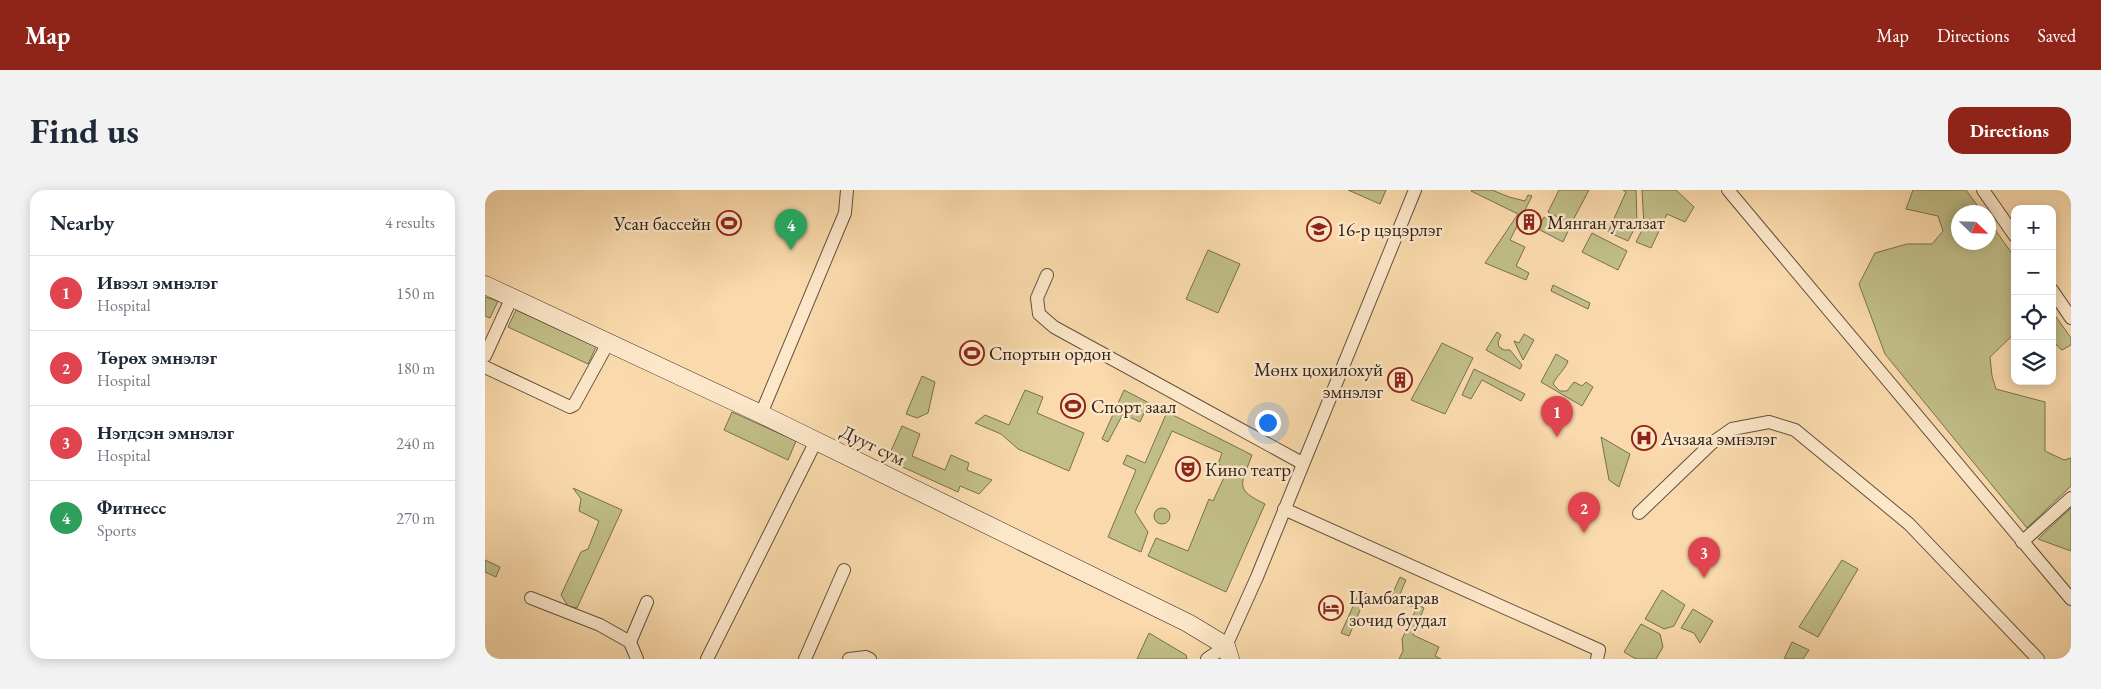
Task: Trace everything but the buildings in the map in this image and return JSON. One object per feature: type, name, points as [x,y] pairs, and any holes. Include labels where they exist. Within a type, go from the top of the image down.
[{"type":"main road","name":"Дуут сум","points":[[485,284],[761,414],[1189,623],[1228,652]]},
{"type":"street","points":[[761,414],[845,213],[847,190]]},
{"type":"street","points":[[1207,659],[1228,652],[1302,464],[1415,190]]},
{"type":"street","points":[[1728,190],[2071,599]]},
{"type":"street","points":[[1983,190],[2011,230]]},
{"type":"street","points":[[1047,275],[1037,298],[1039,314],[1055,327],[1302,464]]},
{"type":"street","points":[[2055,295],[2071,318]]},
{"type":"street","points":[[485,356],[512,297]]},
{"type":"street","points":[[485,367],[570,407],[573,405],[608,343]]},
{"type":"street","points":[[1639,513],[1711,443],[1732,429],[1769,422],[1795,430],[1909,524],[2038,659]]},
{"type":"street","points":[[707,659],[816,441]]},
{"type":"street","points":[[2022,542],[2071,498]]},
{"type":"street","points":[[1284,509],[1599,650],[1597,659]]},
{"type":"street","points":[[805,659],[844,570]]},
{"type":"street","points":[[531,598],[600,624],[630,642],[637,659]]},
{"type":"street","points":[[630,642],[647,602]]},
{"type":"street","points":[[849,659],[866,656],[870,659]]},
{"type":"shaded area","points":[[1348,190],[1386,190],[1380,204]]},
{"type":"shaded area","points":[[1472,190],[1492,190],[1525,201],[1528,195],[1532,196],[1510,240],[1525,247],[1516,266],[1529,273],[1526,280],[1485,263],[1518,214]]},
{"type":"shaded area","points":[[1559,190],[1589,190],[1571,224],[1548,212]]},
{"type":"shaded area","points":[[1623,190],[1636,190],[1637,224],[1628,241],[1608,232],[1626,192]]},
{"type":"shaded area","points":[[1642,190],[1676,190],[1694,207],[1685,222],[1667,214],[1651,248],[1636,242],[1644,226]]},
{"type":"shaded area","points":[[1913,190],[1966,190],[1977,205],[1951,205],[1951,250],[1996,250],[1996,231],[2011,252],[2011,337],[1990,357],[1992,376],[1996,389],[2045,402],[2045,451],[2064,460],[2071,458],[2071,486],[2027,528],[1885,354],[1859,284],[1875,253],[1907,244],[1932,244],[1943,231],[1938,216],[1906,209]]},
{"type":"shaded area","points":[[1544,217],[1569,229],[1563,242],[1538,229]]},
{"type":"shaded area","points":[[1592,233],[1627,251],[1618,270],[1582,252]]},
{"type":"shaded area","points":[[1208,250],[1240,264],[1218,313],[1186,299]]},
{"type":"shaded area","points":[[1553,285],[1590,303],[1588,309],[1551,291]]},
{"type":"shaded area","points":[[485,297],[498,301],[490,318],[485,316]]},
{"type":"shaded area","points":[[516,310],[596,347],[588,364],[508,327]]},
{"type":"shaded area","points":[[2056,317],[2071,338],[2071,345],[2062,350],[2056,343]]},
{"type":"shaded area","points":[[1497,332],[1501,335],[1498,342],[1499,347],[1504,350],[1510,350],[1522,365],[1520,369],[1486,350]]},
{"type":"shaded area","points":[[1524,334],[1534,340],[1523,360],[1514,341],[1519,343]]},
{"type":"shaded area","points":[[1442,343],[1473,358],[1445,414],[1411,400]]},
{"type":"shaded area","points":[[1556,354],[1568,361],[1553,384],[1560,391],[1567,391],[1574,382],[1582,386],[1586,382],[1593,387],[1582,406],[1541,382]]},
{"type":"shaded area","points":[[1474,369],[1525,394],[1521,401],[1482,380],[1471,399],[1462,395]]},
{"type":"shaded area","points":[[922,376],[935,382],[928,413],[917,418],[906,414]]},
{"type":"shaded area","points":[[1025,390],[1043,397],[1037,413],[1084,433],[1069,471],[1018,449],[1001,434],[975,423],[985,415],[1009,425]]},
{"type":"shaded area","points":[[1124,390],[1149,403],[1140,422],[1123,414],[1108,442],[1102,439]]},
{"type":"shaded area","points":[[732,412],[796,441],[788,460],[724,430]]},
{"type":"shaded area","points":[[1167,412],[1252,455],[1243,480],[1244,490],[1265,504],[1226,592],[1148,556],[1156,538],[1188,551],[1209,499],[1213,501],[1228,469],[1218,464],[1222,453],[1172,431],[1135,512],[1148,532],[1141,552],[1108,537],[1136,470],[1123,464],[1127,455],[1145,463]]},
{"type":"shaded area","points":[[902,426],[920,434],[912,456],[945,470],[951,455],[969,463],[967,470],[992,480],[979,494],[960,486],[958,492],[887,460]]},
{"type":"shaded area","points":[[1601,437],[1630,454],[1619,487],[1609,480]]},
{"type":"shaded area","points":[[573,488],[622,510],[577,608],[568,606],[561,595],[581,552],[588,549],[599,521],[579,511],[581,499]]},
{"type":"shaded area","points":[[1159,508],[1165,508],[1170,513],[1168,522],[1159,524],[1154,519],[1154,513]]},
{"type":"shaded area","points":[[2071,508],[2071,551],[2038,539]]},
{"type":"shaded area","points":[[485,560],[500,567],[496,577],[485,572]]},
{"type":"shaded area","points":[[1842,560],[1858,569],[1818,637],[1799,627]]},
{"type":"shaded area","points":[[1400,577],[1406,580],[1400,594],[1415,601],[1413,607],[1391,597]]},
{"type":"shaded area","points":[[1662,590],[1685,605],[1674,626],[1664,629],[1645,619]]},
{"type":"shaded area","points":[[1360,591],[1367,594],[1349,636],[1341,633]]},
{"type":"shaded area","points":[[1418,605],[1424,608],[1413,635],[1439,647],[1435,656],[1441,659],[1399,659],[1403,651],[1402,639]]},
{"type":"shaded area","points":[[1693,609],[1713,621],[1700,643],[1694,633],[1681,628]]},
{"type":"shaded area","points":[[1641,624],[1660,634],[1663,647],[1656,659],[1636,659],[1624,652]]},
{"type":"shaded area","points":[[1149,633],[1186,655],[1187,659],[1137,659]]},
{"type":"shaded area","points":[[1792,642],[1809,650],[1803,659],[1784,659]]},
{"type":"place","name":"Мянган угалзат","points":[[1529,222]]},
{"type":"place","name":"Усан бассейн","points":[[729,223]]},
{"type":"place","name":"16-р цэцэрлэг","points":[[1319,229]]},
{"type":"place","name":"Фитнесс","points":[[791,250]]},
{"type":"place","name":"Спортын ордон","points":[[972,353]]},
{"type":"place","name":"Мөнх цохилохуй эмнэлэг","points":[[1400,380]]},
{"type":"place","name":"Спорт заал","points":[[1073,406]]},
{"type":"place","name":"Ивээл эмнэлэг","points":[[1557,437]]},
{"type":"place","name":"Ачзаяа эмнэлэг","points":[[1644,438]]},
{"type":"place","name":"Кино театр","points":[[1188,469]]},
{"type":"place","name":"Төрөх эмнэлэг","points":[[1584,533]]},
{"type":"place","name":"Нэгдсэн эмнэлэг","points":[[1704,578]]},
{"type":"place","name":"Цамбагарав зочид буудал","points":[[1331,608]]}]
